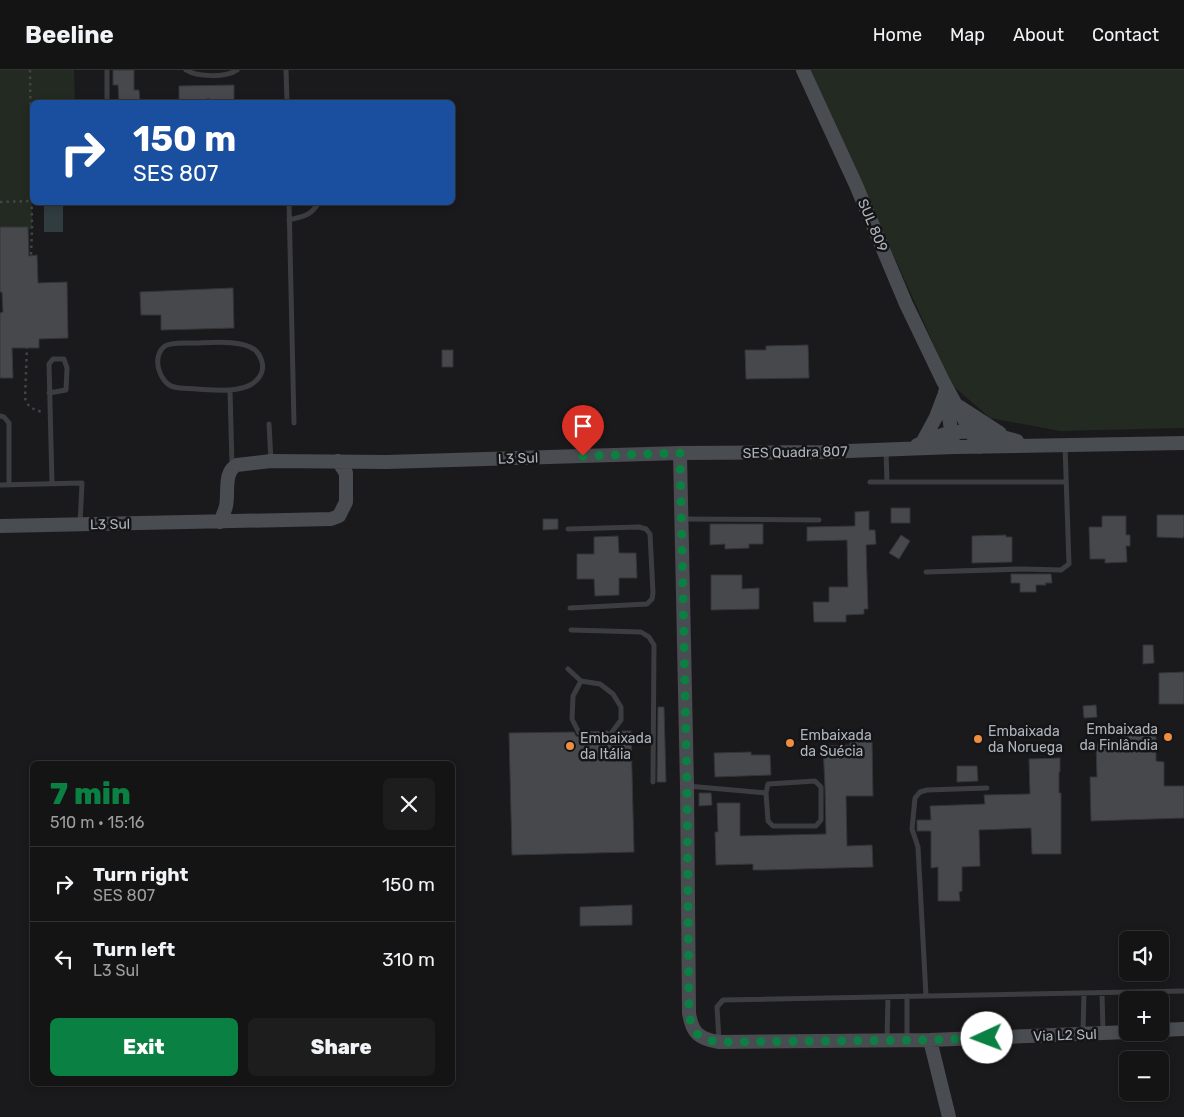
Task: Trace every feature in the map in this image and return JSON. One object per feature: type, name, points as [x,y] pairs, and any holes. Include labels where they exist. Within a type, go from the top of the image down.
[{"type":"street","name":"SUL 809","points":[[803,70],[856,185],[906,304],[944,387],[980,447]]},
{"type":"street","name":"SUL 809","points":[[944,387],[954,447]]},
{"type":"street","points":[[916,446],[936,417],[944,387]]},
{"type":"street","points":[[956,405],[993,430],[1012,439]]},
{"type":"street","name":"SES Quadra 807","points":[[916,446],[952,432],[971,432],[1012,439],[1038,446]]},
{"type":"street","name":"SES Quadra 807","points":[[680,453],[822,452],[916,446],[980,447],[1184,443]]},
{"type":"street","points":[[680,453],[687,786]]},
{"type":"street","name":"L3 Sul","points":[[232,467],[271,462],[355,460],[387,462],[680,453]]},
{"type":"street","points":[[338,461],[346,473],[355,460]]},
{"type":"street","points":[[226,521],[229,473],[232,467]]},
{"type":"street","name":"L3 Sul","points":[[0,526],[331,519],[339,516],[346,502],[346,473]]},
{"type":"street","name":"Via L2 Sul","points":[[687,786],[689,1013],[690,1024],[696,1034],[719,1042],[930,1040],[1119,1032]]},
{"type":"street","points":[[1169,1030],[1184,1029]]},
{"type":"street","points":[[930,1040],[950,1114]]},
{"type":"lane","points":[[107,70],[107,100]]},
{"type":"lane","points":[[186,70],[202,75],[228,74],[237,70]]},
{"type":"lane","points":[[286,70],[286,100]]},
{"type":"lane","points":[[289,205],[294,423]]},
{"type":"lane","points":[[289,220],[315,211],[318,205]]},
{"type":"lane","points":[[168,344],[246,344],[259,354],[263,368],[261,374],[251,384],[230,390],[174,387],[164,381],[158,368],[159,356],[162,350],[168,344]]},
{"type":"lane","points":[[49,393],[66,390],[68,368],[64,359],[53,359],[49,364],[49,393],[49,414],[52,484]]},
{"type":"lane","points":[[230,390],[232,467]]},
{"type":"lane","points":[[0,416],[4,417],[9,423],[9,485]]},
{"type":"lane","points":[[269,424],[271,462]]},
{"type":"lane","points":[[926,572],[1022,569],[1061,570],[1065,568],[1069,564],[1065,445]]},
{"type":"lane","points":[[886,449],[887,482]]},
{"type":"lane","points":[[870,482],[1066,482]]},
{"type":"lane","points":[[0,485],[82,483],[80,524]]},
{"type":"lane","points":[[682,519],[819,520]]},
{"type":"lane","points":[[568,528],[639,527],[646,529],[650,534],[653,593],[652,599],[647,604],[570,608]]},
{"type":"lane","points":[[571,630],[641,632],[649,637],[654,644],[653,782]]},
{"type":"lane","points":[[568,669],[581,681],[600,684],[613,694],[621,706],[621,720],[612,732]]},
{"type":"lane","points":[[579,733],[572,718],[573,696],[581,681]]},
{"type":"lane","points":[[815,781],[821,787],[821,820],[819,824],[816,826],[773,826],[768,821],[766,793],[766,786],[770,782],[815,781]]},
{"type":"lane","points":[[687,786],[766,793]]},
{"type":"lane","points":[[926,996],[918,847],[912,828],[915,798],[920,792],[927,790],[986,788]]},
{"type":"lane","points":[[719,1042],[717,1007],[723,1000],[1184,991]]},
{"type":"lane","points":[[1102,992],[1103,1033]]},
{"type":"lane","points":[[1083,1034],[1084,993]]},
{"type":"lane","points":[[906,996],[907,1040]]},
{"type":"lane","points":[[887,1040],[888,997]]},
{"type":"path","points":[[30,70],[30,100]]},
{"type":"path","points":[[0,202],[30,201]]},
{"type":"path","points":[[31,255],[32,205]]},
{"type":"path","points":[[27,346],[25,398],[31,409],[49,414]]},
{"type":"shaded area","points":[[0,70],[74,70],[75,100],[30,100],[30,205],[32,205],[32,229],[0,230]]},
{"type":"shaded area","points":[[810,70],[1184,70],[1184,428],[1060,431],[990,418],[952,385]]},
{"type":"shaded area","points":[[44,205],[63,205],[63,232],[44,232]]},
{"type":"building","points":[[113,70],[134,70],[134,90],[139,90],[140,100],[119,100],[118,85],[113,85]]},
{"type":"building","points":[[234,85],[234,100],[210,100],[208,98],[206,100],[179,100],[179,86]]},
{"type":"building","points":[[0,227],[28,227],[29,256],[37,255],[38,283],[67,282],[68,338],[39,339],[39,348],[12,348],[13,378],[0,378],[0,313],[3,312],[2,292],[0,292]]},
{"type":"building","points":[[233,288],[234,328],[161,330],[161,315],[141,315],[140,292]]},
{"type":"building","points":[[808,345],[809,378],[746,379],[745,350],[766,350],[766,346]]},
{"type":"building","points":[[442,350],[453,350],[453,367],[442,367]]},
{"type":"building","points":[[891,508],[910,508],[910,523],[891,523]]},
{"type":"building","points":[[869,511],[869,530],[875,530],[876,544],[866,545],[868,609],[864,609],[864,614],[846,615],[846,622],[814,622],[813,602],[829,602],[829,587],[848,587],[847,540],[807,541],[807,527],[855,526],[855,512]]},
{"type":"building","points":[[1157,515],[1184,515],[1183,538],[1157,537]]},
{"type":"building","points":[[1102,516],[1126,516],[1126,535],[1130,535],[1130,546],[1126,546],[1127,562],[1105,563],[1105,559],[1090,559],[1089,527],[1102,527]]},
{"type":"building","points":[[543,519],[558,519],[558,529],[543,530]]},
{"type":"building","points":[[710,524],[763,524],[763,544],[749,544],[749,548],[725,549],[725,544],[710,545]]},
{"type":"building","points":[[901,535],[910,541],[899,559],[889,553]]},
{"type":"building","points":[[1006,535],[1006,537],[1012,537],[1012,562],[972,563],[972,536]]},
{"type":"building","points":[[618,536],[619,553],[636,553],[637,578],[619,578],[619,595],[595,596],[594,579],[577,579],[577,554],[594,554],[594,537]]},
{"type":"building","points":[[1011,574],[1051,574],[1052,583],[1036,585],[1036,592],[1020,592],[1020,583],[1011,583]]},
{"type":"building","points":[[711,575],[742,575],[742,589],[759,588],[759,609],[711,610]]},
{"type":"building","points":[[1143,645],[1153,645],[1154,663],[1143,664]]},
{"type":"building","points":[[1184,672],[1184,704],[1159,704],[1159,673]]},
{"type":"building","points":[[1096,705],[1097,717],[1084,718],[1083,706]]},
{"type":"building","points":[[658,707],[664,707],[666,782],[657,782]]},
{"type":"building","points":[[608,731],[609,735],[612,736],[618,731],[631,731],[634,852],[512,855],[509,733],[574,732],[579,737],[582,736],[583,732]]},
{"type":"building","points":[[1156,733],[1156,761],[1164,762],[1164,786],[1184,786],[1184,818],[1091,821],[1090,777],[1097,777],[1096,744],[1125,744],[1125,734]]},
{"type":"building","points":[[872,740],[873,796],[846,796],[847,846],[872,845],[873,867],[753,870],[753,864],[716,865],[715,832],[718,832],[717,803],[740,803],[740,836],[826,834],[823,746],[850,745],[850,741]]},
{"type":"building","points":[[751,752],[751,755],[770,755],[771,775],[715,777],[714,753]]},
{"type":"building","points":[[1060,758],[1061,854],[1032,854],[1031,828],[979,830],[980,866],[962,867],[962,891],[959,892],[960,901],[938,901],[938,867],[931,868],[931,831],[917,831],[917,820],[931,820],[930,806],[985,804],[984,795],[1030,794],[1029,759]]},
{"type":"building","points":[[957,766],[977,766],[978,781],[957,782]]},
{"type":"building","points":[[699,793],[711,793],[712,805],[699,806]]},
{"type":"building","points":[[632,905],[632,925],[580,926],[580,907]]},
{"type":"place","name":"Embaixada da Finlândia","points":[[1168,737]]},
{"type":"place","name":"Embaixada da Noruega","points":[[978,739]]},
{"type":"place","name":"Embaixada da Suécia","points":[[790,743]]},
{"type":"place","name":"Embaixada da Itália","points":[[570,746]]},
{"type":"route","points":[[583,456],[680,453],[687,786],[689,1013],[690,1024],[696,1034],[719,1042],[987,1038]]}]
